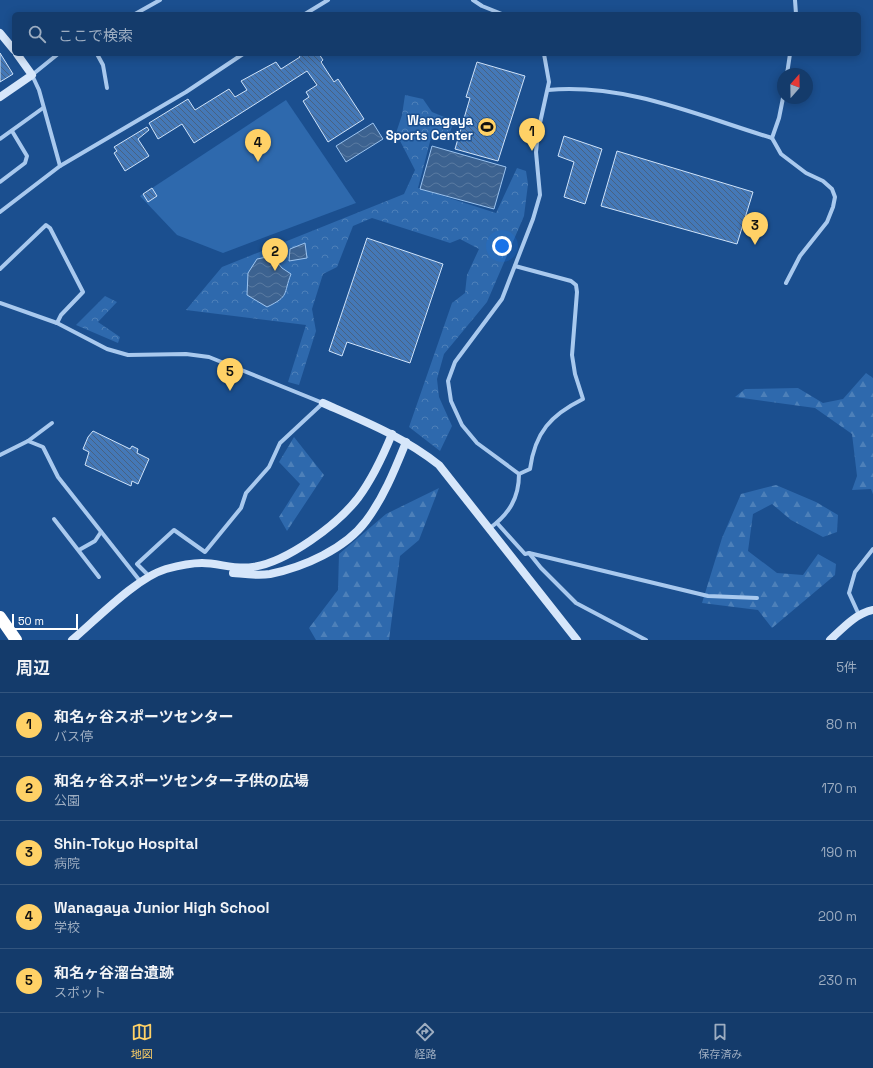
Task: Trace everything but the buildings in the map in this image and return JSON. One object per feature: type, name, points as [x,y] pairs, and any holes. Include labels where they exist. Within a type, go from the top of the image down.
[{"type":"highway","points":[[0,617],[16,640]]},
{"type":"street","points":[[139,12],[160,0]]},
{"type":"street","points":[[308,12],[328,0]]},
{"type":"street","points":[[473,0],[482,6],[497,12]]},
{"type":"street","points":[[795,0],[796,12]]},
{"type":"street","points":[[0,33],[12,48]]},
{"type":"street","points":[[18,56],[32,74],[60,166]]},
{"type":"street","points":[[0,97],[55,56]]},
{"type":"street","points":[[98,56],[103,65],[107,88]]},
{"type":"street","points":[[0,212],[60,166],[180,96],[240,56]]},
{"type":"street","points":[[519,474],[477,443],[462,425],[451,401],[448,381],[455,362],[502,299],[533,218],[540,195],[536,152],[538,132],[548,90],[548,68],[545,56]]},
{"type":"street","points":[[788,68],[790,56]]},
{"type":"street","points":[[548,90],[559,89],[615,92],[675,106],[772,138],[781,154],[832,189],[835,197],[827,222],[800,256],[786,283]]},
{"type":"street","points":[[772,138],[782,104]]},
{"type":"street","points":[[0,139],[43,108]]},
{"type":"street","points":[[0,182],[26,163],[27,156],[12,131]]},
{"type":"street","points":[[0,269],[46,225],[50,228],[83,292],[61,315],[57,323]]},
{"type":"street","points":[[515,266],[571,281],[576,285],[577,292],[572,355],[575,374],[584,399],[568,407],[540,433],[532,454],[530,469],[519,474]]},
{"type":"street","points":[[0,303],[57,323],[107,349],[128,354],[186,354],[209,357],[323,403],[392,434],[406,442],[439,465],[577,640]]},
{"type":"street","points":[[149,576],[137,564],[174,530],[205,552],[241,508],[246,493],[269,467],[280,443],[323,403]]},
{"type":"street","points":[[0,455],[28,441],[52,423]]},
{"type":"street","points":[[72,640],[140,581],[165,569],[202,563],[234,568],[254,567],[272,562],[294,552],[332,523],[357,498],[374,473],[392,434]]},
{"type":"street","points":[[28,441],[43,447],[58,477],[140,581]]},
{"type":"street","points":[[181,566],[269,575],[300,565],[341,544],[366,522],[377,506],[386,490],[406,442]]},
{"type":"street","points":[[490,528],[512,508],[519,487],[519,474]]},
{"type":"street","points":[[54,519],[99,576]]},
{"type":"street","points":[[498,522],[525,554],[530,553],[708,596],[757,598]]},
{"type":"street","points":[[79,550],[94,541],[101,532]]},
{"type":"street","points":[[859,615],[849,593],[855,572],[873,549]]},
{"type":"street","points":[[530,553],[541,568],[576,603],[646,640]]},
{"type":"street","points":[[830,640],[859,615],[873,610]]},
{"type":"green space","points":[[405,95],[423,99],[432,112],[454,121],[448,138],[432,134],[418,188],[496,213],[517,168],[526,171],[528,184],[524,216],[487,302],[444,354],[437,379],[439,397],[452,426],[440,451],[409,427],[452,303],[465,293],[467,275],[479,249],[460,239],[450,243],[372,218],[353,226],[337,267],[323,274],[312,309],[316,331],[299,385],[288,382],[306,325],[186,310],[222,267],[404,194],[415,170],[396,133],[402,115]]},
{"type":"green space","points":[[286,100],[356,203],[223,253],[177,235],[140,196]]},
{"type":"green space","points":[[105,296],[117,302],[98,322],[120,337],[118,343],[76,325]]},
{"type":"green space","points":[[866,373],[873,378],[873,494],[871,489],[852,490],[857,476],[852,434],[815,408],[735,397],[745,389],[798,388],[823,403],[843,399]]},
{"type":"green space","points":[[294,437],[324,475],[287,531],[279,517],[300,484],[279,462]]},
{"type":"green space","points":[[776,485],[816,502],[838,515],[837,532],[823,537],[791,520],[772,504],[753,514],[748,551],[777,573],[803,575],[818,554],[836,564],[835,575],[772,628],[758,610],[702,603],[722,538],[741,494]]},
{"type":"green space","points":[[439,488],[419,540],[400,556],[389,640],[316,640],[309,628],[338,590],[339,554],[386,514]]},
{"type":"water","points":[[373,123],[383,139],[346,162],[336,146]]},
{"type":"water","points":[[432,146],[506,167],[494,209],[420,189]]},
{"type":"water","points":[[305,243],[307,258],[289,261],[290,249]]},
{"type":"water","points":[[272,256],[282,268],[291,274],[283,297],[267,307],[247,295],[248,273],[257,259]]},
{"type":"place","name":"Wanagaya Sports Center","points":[[487,127]]},
{"type":"place","name":"和名ヶ谷スポーツセンター","points":[[532,151]]},
{"type":"place","name":"Wanagaya Junior High School","points":[[258,162]]},
{"type":"place","name":"Shin-Tokyo Hospital","points":[[755,245]]},
{"type":"place","name":"和名ヶ谷スポーツセンター子供の広場","points":[[275,271]]},
{"type":"place","name":"和名ヶ谷溜台遺跡","points":[[230,391]]}]
